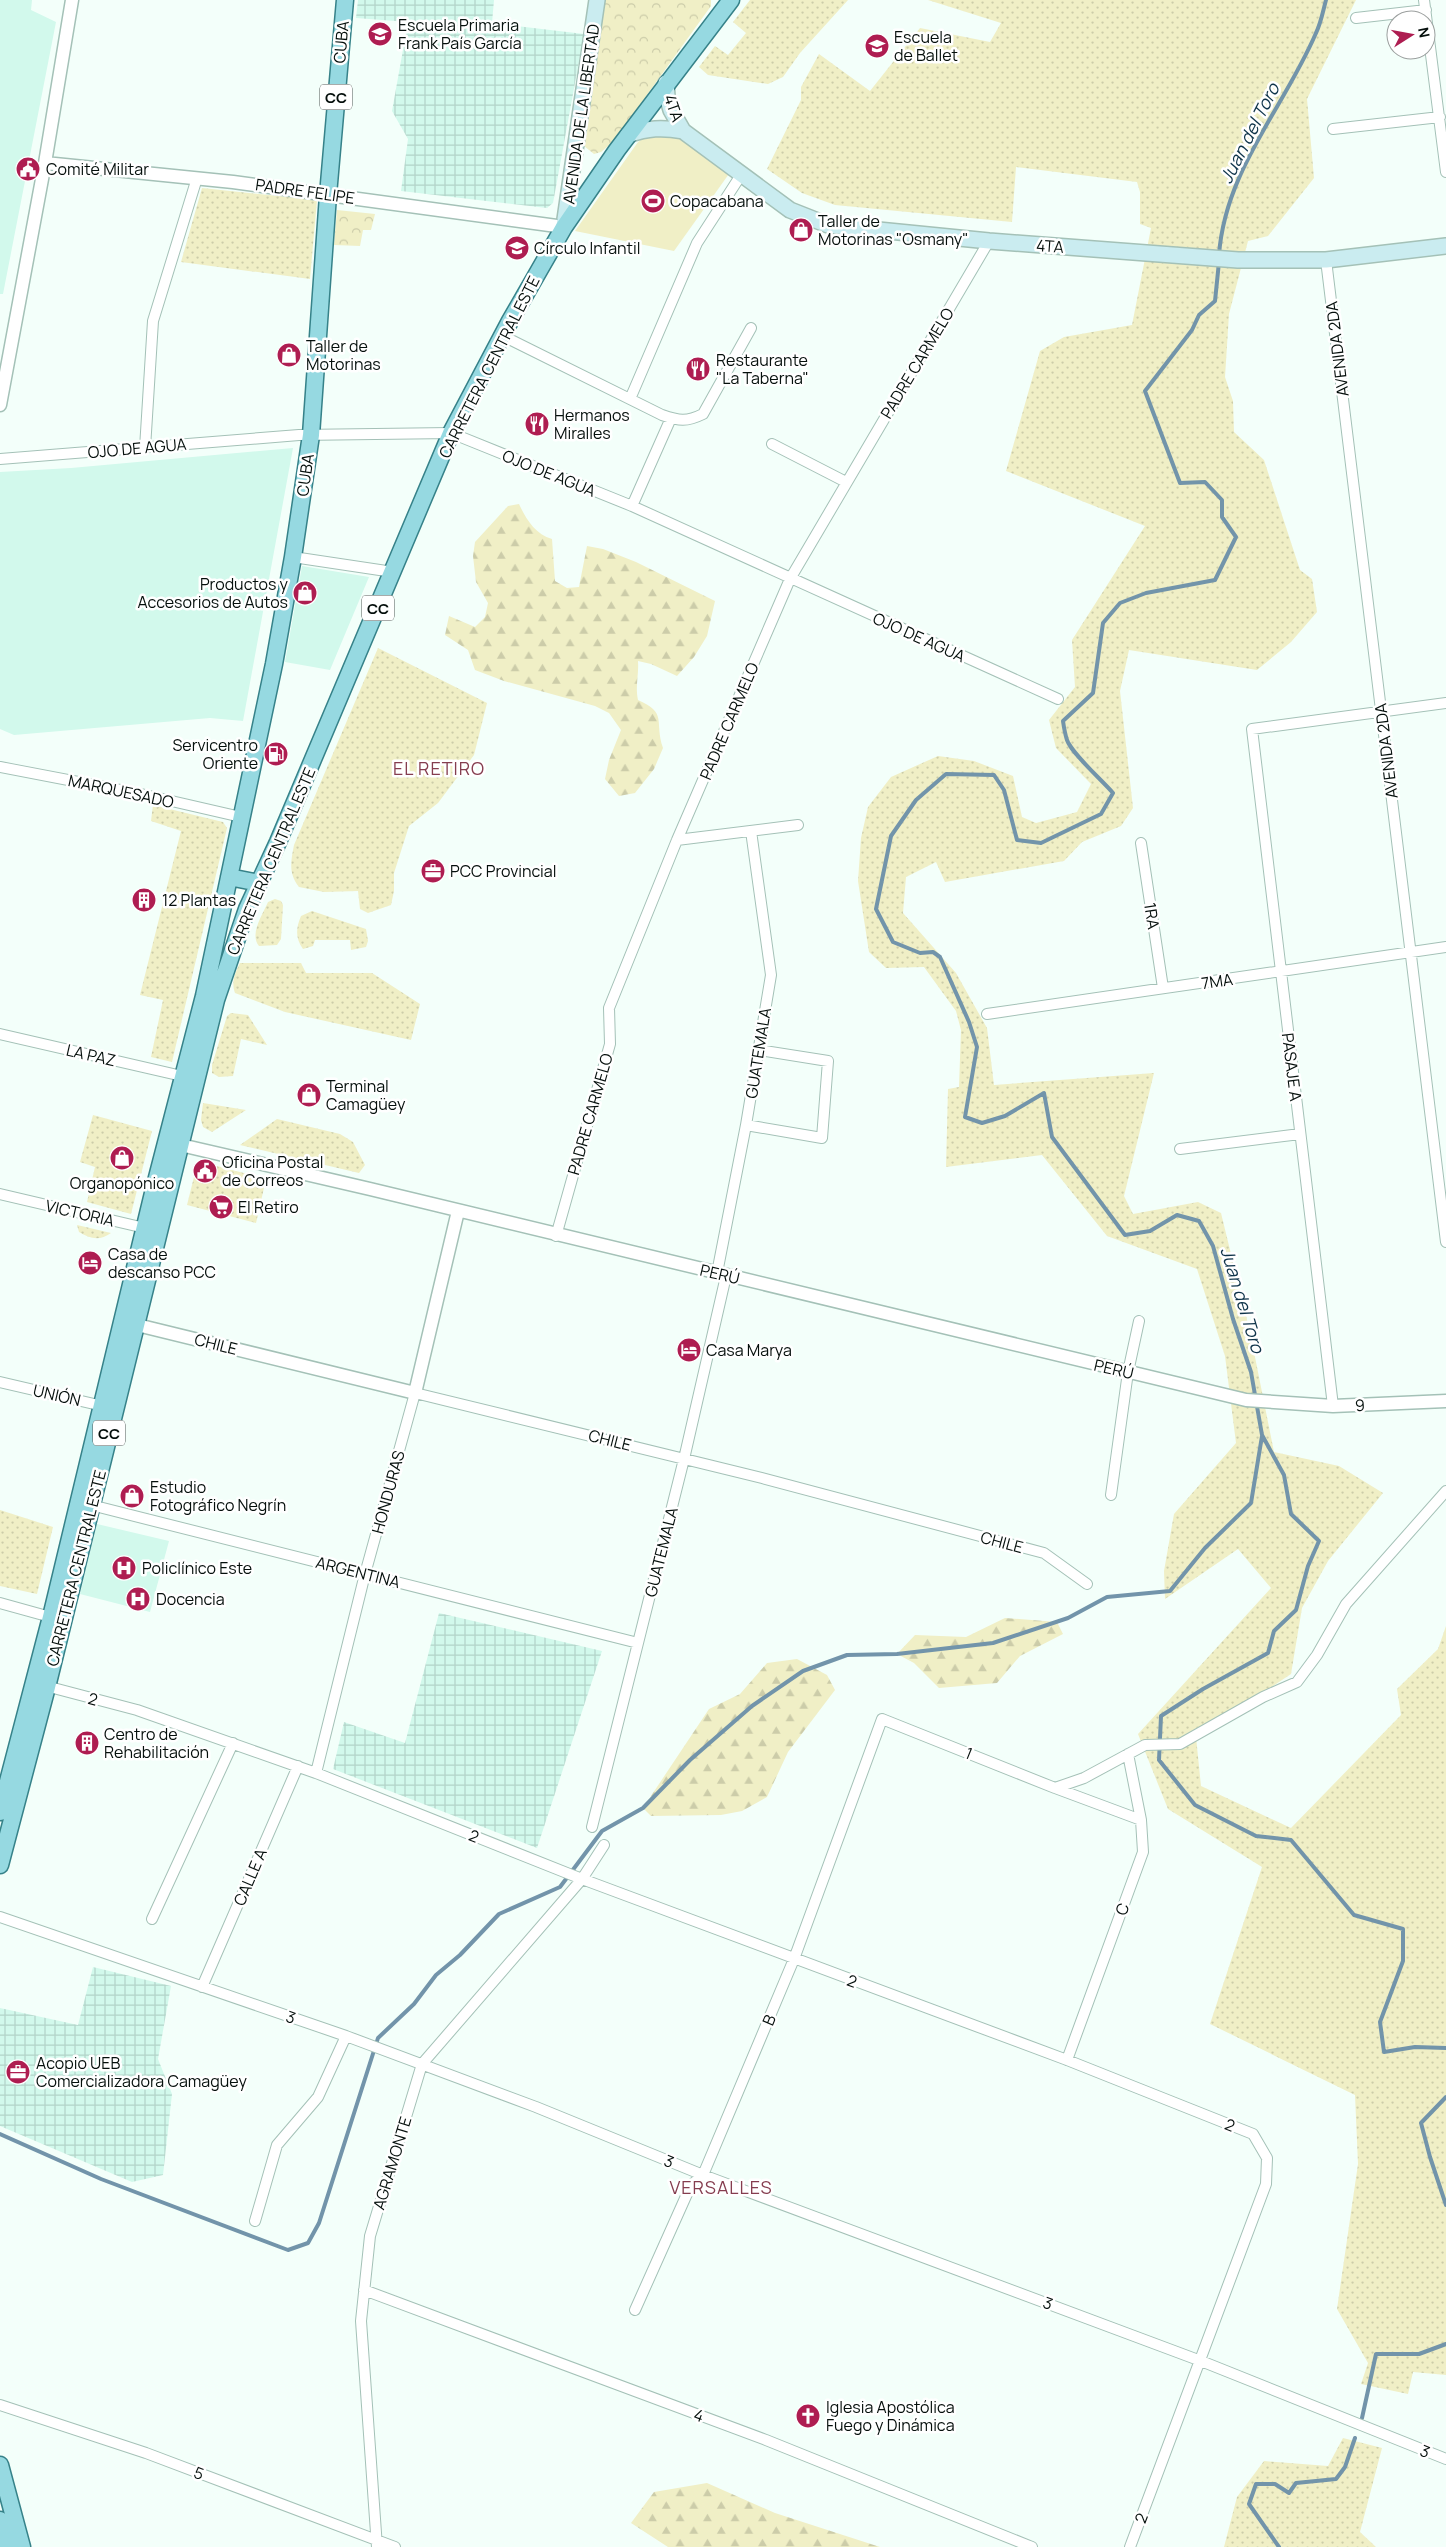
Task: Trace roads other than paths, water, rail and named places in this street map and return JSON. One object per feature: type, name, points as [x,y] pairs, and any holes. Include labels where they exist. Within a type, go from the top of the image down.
[{"type":"main road","name":"CUBA","points":[[215,943],[274,664],[293,557],[310,435],[328,195],[346,0]]},
{"type":"main road","name":"AVENIDA DE LA LIBERTAD","points":[[564,227],[597,0]]},
{"type":"main road","name":"CARRETERA CENTRAL ESTE","points":[[0,1812],[40,1685],[173,1144],[216,1000],[247,909],[451,433],[502,336],[564,227],[666,83],[731,0]]},
{"type":"main road","name":"4TA","points":[[666,83],[671,110],[683,132]]},
{"type":"main road","name":"4TA","points":[[628,135],[646,129],[663,127],[683,132],[790,210],[828,225],[989,242],[1238,260],[1326,260],[1446,246]]},
{"type":"main road","points":[[228,877],[259,883]]},
{"type":"main road","points":[[223,903],[247,909]]},
{"type":"main road","name":"CARRETERA CENTRAL ESTE","points":[[173,1144],[182,1076],[215,943]]},
{"type":"main road","name":"CARRETERA CENTRAL ESTE","points":[[0,1865],[8,1788]]},
{"type":"main road","points":[[0,2465],[4,2499],[22,2547]]},
{"type":"main road","points":[[0,2520],[8,2547]]},
{"type":"street","points":[[0,405],[45,163],[72,0]]},
{"type":"street","points":[[1356,18],[1425,5],[1446,172]]},
{"type":"street","points":[[1333,128],[1440,117]]},
{"type":"street","name":"PADRE FELIPE","points":[[45,163],[197,178],[564,227]]},
{"type":"street","points":[[630,399],[697,243],[741,175]]},
{"type":"street","points":[[145,448],[153,321],[197,178]]},
{"type":"street","name":"PADRE CARMELO","points":[[556,1236],[610,1044],[609,1008],[677,840],[790,580],[989,242]]},
{"type":"street","name":"AVENIDA 2DA","points":[[1326,260],[1409,952],[1446,1242]]},
{"type":"street","points":[[502,336],[670,418],[681,421],[691,420],[703,414],[751,328]]},
{"type":"street","points":[[632,506],[670,418]]},
{"type":"street","name":"OJO DE AGUA","points":[[0,459],[310,435],[451,433],[632,506],[790,580],[1058,700]]},
{"type":"street","points":[[772,444],[846,482]]},
{"type":"street","points":[[293,557],[393,572]]},
{"type":"street","points":[[1381,711],[1446,703]]},
{"type":"street","name":"PASAJE A","points":[[1333,1406],[1252,728],[1381,711]]},
{"type":"street","name":"MARQUESADO","points":[[0,767],[140,794],[241,817]]},
{"type":"street","points":[[677,840],[798,825]]},
{"type":"street","name":"GUATEMALA","points":[[592,1828],[684,1459],[722,1275],[759,1050],[771,975],[752,831]]},
{"type":"street","name":"1RA","points":[[1142,843],[1163,988]]},
{"type":"street","name":"7MA","points":[[988,1014],[1446,947]]},
{"type":"street","name":"LA PAZ","points":[[0,1034],[182,1076]]},
{"type":"street","points":[[746,1125],[822,1138],[828,1061],[759,1050]]},
{"type":"street","points":[[1180,1149],[1300,1134]]},
{"type":"street","name":"PERÚ","points":[[173,1144],[1246,1400],[1274,1404]]},
{"type":"street","name":"VICTORIA","points":[[0,1194],[152,1230]]},
{"type":"street","name":"HONDURAS","points":[[316,1773],[365,1574],[415,1393],[458,1212]]},
{"type":"street","points":[[1111,1495],[1128,1372],[1139,1321]]},
{"type":"street","name":"CHILE","points":[[130,1324],[684,1459],[1044,1553],[1087,1584]]},
{"type":"street","name":"UNIÓN","points":[[0,1382],[109,1408]]},
{"type":"street","name":"9","points":[[1274,1404],[1333,1406],[1446,1401]]},
{"type":"street","points":[[1055,1788],[1084,1778],[1153,1743],[1180,1744],[1264,1696],[1297,1682],[1317,1655],[1346,1604],[1446,1491]]},
{"type":"street","name":"ARGENTINA","points":[[85,1503],[638,1643]]},
{"type":"street","points":[[0,1603],[57,1619]]},
{"type":"street","name":"2","points":[[40,1685],[137,1710],[298,1766],[582,1879],[1067,2060],[1254,2134],[1267,2158],[1266,2184],[1130,2547]]},
{"type":"street","name":"1","points":[[882,1719],[1141,1820]]},
{"type":"street","name":"B","points":[[635,2310],[690,2185],[703,2174],[794,1959],[882,1719]]},
{"type":"street","points":[[152,1920],[233,1743]]},
{"type":"street","name":"C","points":[[1067,2060],[1143,1852],[1141,1820],[1128,1754]]},
{"type":"street","name":"CALLE A","points":[[202,1987],[298,1766]]},
{"type":"street","name":"AGRAMONTE","points":[[377,2543],[361,2321],[370,2236],[422,2064],[582,1879],[604,1845]]},
{"type":"street","name":"3","points":[[0,1917],[422,2064],[703,2174],[1200,2361],[1446,2459]]},
{"type":"street","points":[[256,2221],[277,2145],[318,2097],[346,2036]]},
{"type":"street","name":"4","points":[[364,2290],[766,2440],[1032,2547]]},
{"type":"street","name":"5","points":[[0,2405],[146,2453],[377,2543],[395,2547]]},
{"type":"waterway","name":"Juan del Toro","points":[[1219,255],[1224,224],[1232,195],[1258,140],[1303,61],[1318,29],[1326,0]]},
{"type":"waterway","name":"Juan del Toro","points":[[1219,262],[1215,301],[1199,315],[1192,330],[1145,391],[1180,483],[1205,482],[1222,500],[1222,517],[1236,537],[1215,580],[1146,593],[1120,603],[1103,623],[1093,693],[1063,721],[1066,738],[1070,746],[1113,793],[1101,814],[1041,843],[1017,840],[1004,790],[994,775],[946,774],[916,800],[891,836],[876,909],[893,942],[920,953],[933,952],[940,957],[969,1022],[977,1047],[965,1117],[982,1123],[1005,1116],[1044,1093],[1052,1137],[1125,1235],[1150,1231],[1177,1215],[1199,1221],[1213,1246],[1233,1319],[1251,1372],[1262,1435],[1284,1475],[1291,1514],[1319,1541],[1308,1566],[1296,1610],[1274,1631],[1268,1653],[1203,1689],[1161,1716],[1159,1760],[1195,1805],[1256,1836],[1291,1840],[1354,1915],[1403,1929],[1403,1961],[1380,2022],[1384,2052],[1415,2047],[1446,2048]]},
{"type":"waterway","points":[[0,2134],[101,2179],[288,2250],[308,2243],[319,2223],[378,2038],[414,2004],[436,1975],[460,1955],[499,1914],[560,1887],[602,1831],[643,1808],[690,1760],[752,1706],[803,1671],[847,1655],[897,1654],[993,1643],[1068,1618],[1107,1597],[1170,1591],[1205,1548],[1251,1503],[1262,1436]]},
{"type":"waterway","name":"Juan del Toro","points":[[1446,2097],[1421,2123],[1446,2205]]},
{"type":"waterway","points":[[1362,2418],[1376,2354],[1419,2354],[1446,2344]]},
{"type":"waterway","points":[[1279,2547],[1249,2504],[1256,2484],[1275,2484],[1289,2493],[1296,2483],[1336,2479],[1345,2467],[1355,2438]]},
{"type":"place","name":"Escuela Primaria Frank País García","points":[[380,34]]},
{"type":"place","name":"Escuela de Ballet","points":[[877,46]]},
{"type":"place","name":"Comité Militar","points":[[28,169]]},
{"type":"place","name":"Copacabana","points":[[653,201]]},
{"type":"place","name":"Taller de Motorinas \"Osmany\"","points":[[801,230]]},
{"type":"place","name":"Círculo Infantil","points":[[517,248]]},
{"type":"place","name":"Taller de Motorinas","points":[[289,355]]},
{"type":"place","name":"Restaurante \"La Taberna\"","points":[[698,369]]},
{"type":"place","name":"Hermanos Miralles","points":[[537,424]]},
{"type":"place","name":"Productos y Accesorios de Autos","points":[[305,593]]},
{"type":"place","name":"Servicentro Oriente","points":[[276,754]]},
{"type":"place","name":"PCC Provincial","points":[[433,871]]},
{"type":"place","name":"12 Plantas","points":[[144,900]]},
{"type":"place","name":"Terminal Camagüey","points":[[309,1095]]},
{"type":"place","name":"Organopónico","points":[[122,1158]]},
{"type":"place","name":"Oficina Postal de Correos","points":[[205,1171]]},
{"type":"place","name":"El Retiro","points":[[221,1207]]},
{"type":"place","name":"Casa de descanso PCC","points":[[90,1263]]},
{"type":"place","name":"Casa Marya","points":[[689,1350]]},
{"type":"place","name":"Estudio Fotográfico Negrín","points":[[132,1496]]},
{"type":"place","name":"Policlínico Este","points":[[124,1568]]},
{"type":"place","name":"Docencia","points":[[138,1599]]},
{"type":"place","name":"Centro de Rehabilitación","points":[[87,1743]]},
{"type":"place","name":"Acopio UEB Comercializadora Camagüey","points":[[18,2072]]},
{"type":"place","name":"Iglesia Apostólica Fuego y Dinámica","points":[[808,2416]]},
{"type":"district","name":"EL RETIRO","points":[[439,768]]},
{"type":"district","name":"VERSALLES","points":[[721,2187]]}]
